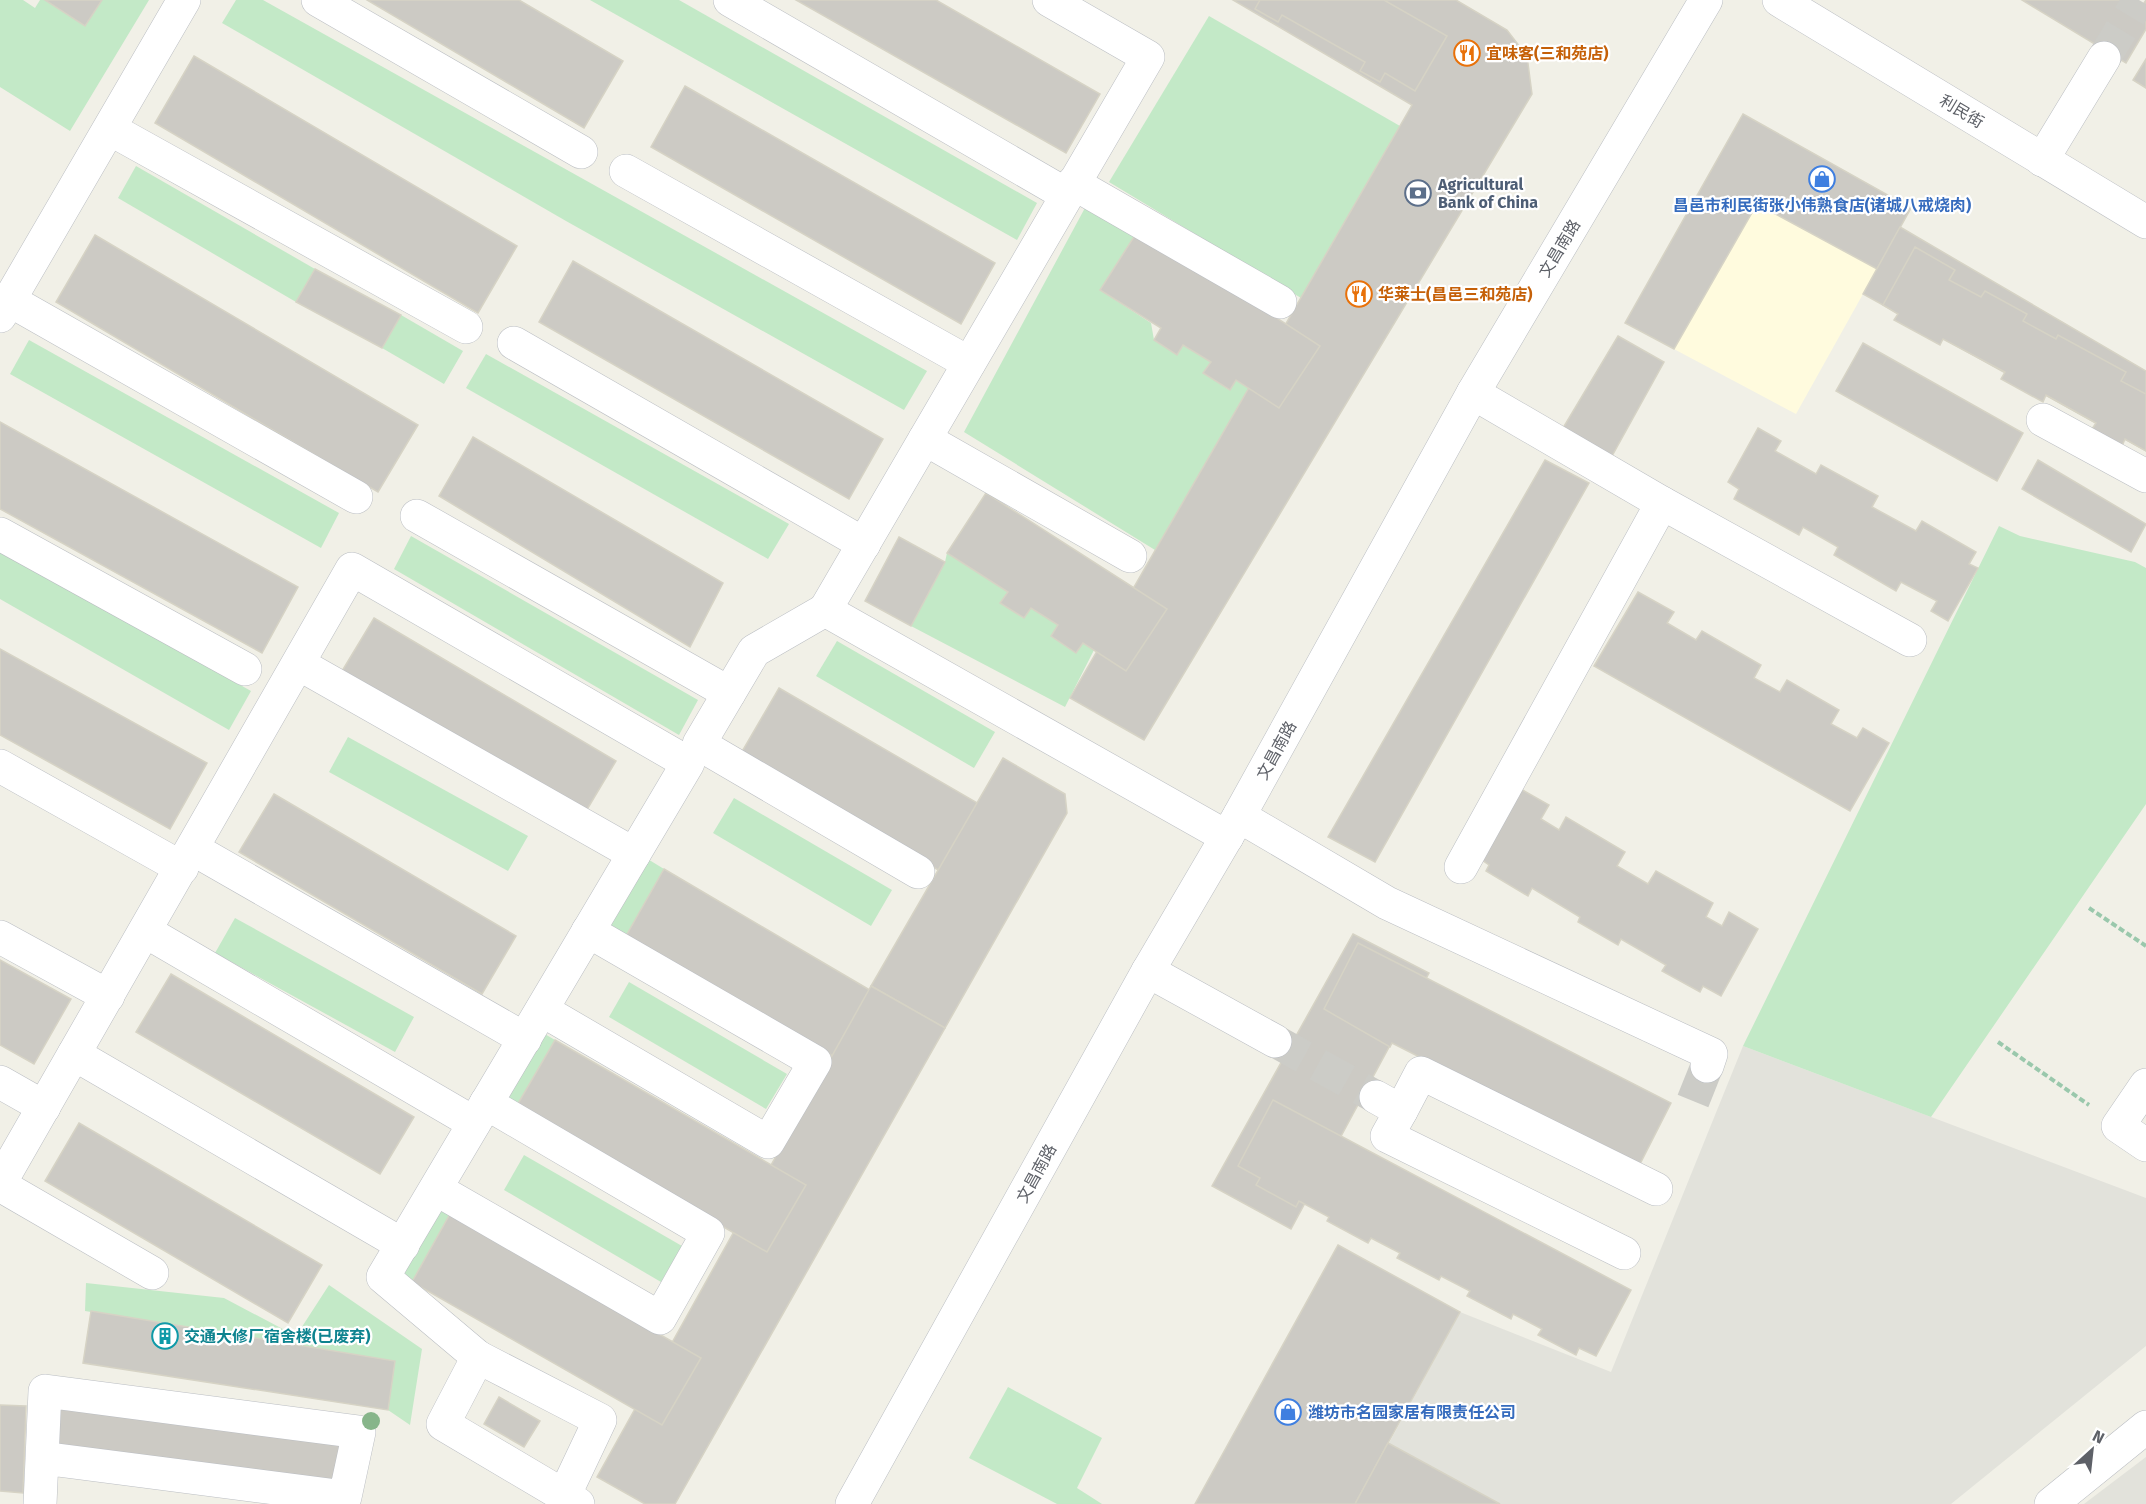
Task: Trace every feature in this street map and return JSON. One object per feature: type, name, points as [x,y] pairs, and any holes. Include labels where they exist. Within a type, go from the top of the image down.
[{"type":"street","points":[[184,0],[5,308],[356,497]]},
{"type":"street","points":[[318,0],[581,152]]},
{"type":"street","points":[[730,0],[1070,189],[1280,302]]},
{"type":"street","points":[[918,872],[699,744],[754,651],[825,610],[1148,57],[1049,0]]},
{"type":"street","name":"文昌南路","points":[[852,1504],[1473,393],[1706,0]]},
{"type":"street","name":"利民街","points":[[1779,0],[2146,222]]},
{"type":"street","points":[[2042,160],[2104,58]]},
{"type":"street","points":[[110,129],[466,327]]},
{"type":"street","points":[[626,171],[969,363]]},
{"type":"street","points":[[514,343],[864,544]]},
{"type":"street","points":[[1473,393],[1662,503],[1910,640]]},
{"type":"street","points":[[2043,420],[2146,476]]},
{"type":"street","points":[[925,439],[1130,556]]},
{"type":"street","points":[[1461,867],[1662,503]]},
{"type":"street","points":[[417,516],[729,693]]},
{"type":"street","points":[[0,534],[245,669]]},
{"type":"street","points":[[152,1273],[0,1184],[352,569],[688,762],[383,1278],[478,1356],[600,1420],[571,1500],[443,1424],[478,1356]]},
{"type":"street","points":[[825,610],[1233,826],[1387,903],[1711,1054],[1707,1066]]},
{"type":"street","points":[[299,664],[634,854]]},
{"type":"street","points":[[0,766],[187,858],[525,1039]]},
{"type":"street","points":[[145,931],[480,1113],[708,1233],[660,1318],[435,1189]]},
{"type":"street","points":[[542,1010],[768,1142],[815,1062],[588,931]]},
{"type":"street","points":[[0,937],[108,996]]},
{"type":"street","points":[[1148,971],[1275,1041]]},
{"type":"street","points":[[74,1054],[403,1245]]},
{"type":"street","points":[[1624,1253],[1387,1136],[1389,1104],[1421,1073],[1656,1189]]},
{"type":"street","points":[[0,1082],[44,1107]]},
{"type":"street","points":[[2146,1085],[2118,1126],[2146,1145]]},
{"type":"street","points":[[40,1504],[42,1458],[45,1391],[359,1432],[345,1497],[42,1458]]},
{"type":"street","points":[[2051,1504],[2146,1427]]},
{"type":"path","points":[[2089,908],[2146,946]]},
{"type":"path","points":[[1998,1042],[2118,1126]]},
{"type":"shaded area","points":[[1743,114],[1911,208],[1796,414],[1625,323]]},
{"type":"shaded area","points":[[1743,1046],[2146,1198],[2146,1346],[1951,1504],[1356,1504],[1460,1312],[1611,1372]]},
{"type":"shaded area","points":[[2146,1457],[2146,1504],[2084,1504]]},
{"type":"green space","points":[[0,0],[23,0],[35,8],[40,0],[45,0],[85,26],[102,0],[149,0],[70,131],[0,87]]},
{"type":"green space","points":[[236,0],[263,0],[927,371],[904,410],[566,221],[222,23]]},
{"type":"green space","points":[[590,0],[679,0],[1037,203],[1017,240]]},
{"type":"green space","points":[[1209,16],[1400,126],[1301,298],[1109,182]]},
{"type":"green space","points":[[136,166],[315,269],[296,302],[118,198]]},
{"type":"green space","points":[[1086,206],[1139,229],[1100,290],[1151,323],[1154,340],[1177,355],[1183,345],[1211,362],[1204,373],[1229,390],[1236,380],[1251,389],[1155,550],[964,432]]},
{"type":"green space","points":[[401,315],[463,351],[444,384],[382,348]]},
{"type":"green space","points":[[29,340],[339,513],[321,548],[10,374]]},
{"type":"green space","points":[[486,354],[789,524],[768,559],[466,388]]},
{"type":"green space","points":[[1999,526],[2020,536],[2135,562],[2146,568],[2146,804],[1931,1117],[1743,1046]]},
{"type":"green space","points":[[411,536],[698,700],[679,735],[394,569]]},
{"type":"green space","points":[[0,551],[251,691],[229,730],[0,599]]},
{"type":"green space","points":[[947,553],[1008,592],[1001,603],[1023,618],[1031,608],[1058,625],[1051,636],[1076,653],[1083,643],[1094,650],[1065,707],[911,626],[945,562]]},
{"type":"green space","points":[[837,641],[995,732],[974,768],[816,676]]},
{"type":"green space","points":[[348,737],[528,836],[508,871],[329,772]]},
{"type":"green space","points":[[734,798],[892,890],[871,926],[713,833]]},
{"type":"green space","points":[[646,858],[664,869],[623,942],[604,931]]},
{"type":"green space","points":[[235,918],[414,1017],[395,1052],[215,953]]},
{"type":"green space","points":[[629,982],[787,1074],[766,1109],[609,1017]]},
{"type":"green space","points":[[538,1030],[555,1040],[516,1107],[499,1098]]},
{"type":"green space","points":[[524,1155],[682,1246],[661,1282],[504,1190]]},
{"type":"green space","points":[[433,1205],[450,1214],[412,1282],[396,1273]]},
{"type":"green space","points":[[86,1283],[224,1298],[296,1336],[329,1285],[422,1349],[410,1425],[388,1410],[395,1361],[85,1311]]},
{"type":"green space","points":[[1008,1387],[1102,1438],[1077,1488],[1102,1504],[1057,1504],[969,1458]]},
{"type":"building","points":[[45,0],[102,0],[85,26]]},
{"type":"building","points":[[367,0],[519,0],[623,61],[584,128]]},
{"type":"building","points":[[796,0],[936,0],[1100,94],[1066,153]]},
{"type":"building","points":[[1233,0],[1456,0],[1507,30],[1527,56],[1532,94],[1144,740],[1070,698],[1412,105]]},
{"type":"building","points":[[1260,0],[1384,0],[1447,36],[1415,91],[1385,73],[1380,82],[1360,71],[1365,62],[1282,15],[1278,22],[1255,9]]},
{"type":"building","points":[[2022,0],[2131,0],[2142,6],[2146,0],[2146,29],[2126,63]]},
{"type":"building","points":[[194,56],[517,246],[478,313],[155,123]]},
{"type":"building","points":[[2146,59],[2146,88],[2133,80]]},
{"type":"building","points":[[685,86],[995,263],[961,324],[651,147]]},
{"type":"building","points":[[1743,114],[1911,208],[1877,269],[1757,204],[1674,349],[1625,323]]},
{"type":"building","points":[[1900,227],[2146,371],[2146,451],[1863,294]]},
{"type":"building","points":[[1139,229],[1320,346],[1279,408],[1236,380],[1230,390],[1203,373],[1211,362],[1183,345],[1177,355],[1154,340],[1161,328],[1100,290]]},
{"type":"building","points":[[95,235],[418,425],[378,492],[56,302]]},
{"type":"building","points":[[1915,247],[1955,270],[1949,280],[1981,297],[1985,291],[2027,314],[2023,321],[2056,339],[2058,335],[2126,372],[2121,381],[2146,394],[2146,451],[2125,439],[2122,446],[2092,429],[2096,423],[2046,395],[2043,402],[2001,379],[2005,372],[1943,339],[1940,345],[1894,320],[1898,314],[1883,305]]},
{"type":"building","points":[[573,261],[883,439],[849,499],[539,322]]},
{"type":"building","points":[[315,269],[401,315],[382,348],[296,302]]},
{"type":"building","points":[[1618,336],[1664,362],[1612,456],[1563,428]]},
{"type":"building","points":[[1863,343],[2023,433],[1997,481],[1836,391]]},
{"type":"building","points":[[0,422],[298,587],[262,653],[0,509]]},
{"type":"building","points":[[1758,428],[1781,441],[1775,451],[1816,474],[1821,465],[1878,496],[1872,507],[1916,531],[1922,521],[1976,552],[1969,564],[1978,568],[1948,621],[1931,611],[1937,601],[1901,582],[1896,591],[1834,555],[1838,547],[1803,527],[1799,535],[1734,499],[1739,489],[1728,482]]},
{"type":"building","points":[[473,437],[723,583],[690,647],[439,496]]},
{"type":"building","points":[[1545,460],[1589,483],[1375,862],[1328,837]]},
{"type":"building","points":[[2038,460],[2146,524],[2131,552],[2022,489]]},
{"type":"building","points":[[986,493],[1167,609],[1126,671],[1083,643],[1076,653],[1051,636],[1058,625],[1031,608],[1024,618],[1000,603],[1008,592],[947,553]]},
{"type":"building","points":[[899,537],[945,562],[911,626],[865,601]]},
{"type":"building","points":[[1638,592],[1674,612],[1667,623],[1696,640],[1702,631],[1761,665],[1754,678],[1780,692],[1787,680],[1839,710],[1831,724],[1857,738],[1863,728],[1889,743],[1850,811],[1594,666]]},
{"type":"building","points":[[374,618],[616,761],[582,818],[339,676]]},
{"type":"building","points":[[0,649],[207,763],[170,829],[0,735]]},
{"type":"building","points":[[779,688],[1029,833],[990,900],[740,755]]},
{"type":"building","points":[[1003,758],[1065,794],[1067,813],[945,1028],[871,986]]},
{"type":"building","points":[[1519,788],[1549,805],[1541,819],[1559,830],[1566,817],[1625,852],[1617,866],[1648,884],[1656,871],[1713,903],[1706,917],[1722,926],[1729,912],[1758,929],[1721,996],[1703,986],[1700,992],[1662,971],[1666,965],[1621,939],[1618,945],[1578,922],[1580,917],[1532,888],[1528,896],[1486,871],[1489,865],[1479,858]]},
{"type":"building","points":[[274,794],[516,936],[482,994],[239,852]]},
{"type":"building","points":[[664,869],[868,989],[915,1014],[876,1081],[626,936]]},
{"type":"building","points":[[1353,934],[1429,973],[1291,1229],[1212,1186]]},
{"type":"building","points":[[1358,943],[1671,1103],[1638,1168],[1392,1043],[1390,1047],[1324,1009]]},
{"type":"building","points":[[0,960],[71,999],[34,1064],[0,1045]]},
{"type":"building","points":[[171,974],[414,1117],[380,1174],[136,1032]]},
{"type":"building","points":[[871,986],[945,1028],[675,1504],[645,1504],[597,1477]]},
{"type":"building","points":[[555,1040],[806,1185],[767,1252],[516,1107]]},
{"type":"building","points":[[1273,1100],[1631,1290],[1596,1356],[1579,1348],[1576,1355],[1538,1335],[1542,1329],[1513,1314],[1511,1319],[1467,1296],[1470,1291],[1441,1276],[1439,1280],[1397,1258],[1400,1253],[1371,1238],[1368,1243],[1327,1221],[1329,1217],[1299,1201],[1296,1207],[1256,1185],[1260,1178],[1238,1166]]},
{"type":"building","points":[[79,1123],[322,1265],[288,1323],[45,1181]]},
{"type":"building","points":[[450,1214],[701,1358],[662,1425],[412,1282]]},
{"type":"building","points":[[1338,1245],[1460,1312],[1355,1504],[1195,1504]]},
{"type":"building","name":"交通大修厂宿舍楼(已废弃)","points":[[91,1311],[395,1361],[388,1410],[83,1363]]},
{"type":"building","points":[[499,1397],[540,1421],[524,1447],[484,1424]]},
{"type":"building","points":[[59,1404],[340,1438],[335,1480],[54,1446]]},
{"type":"building","points":[[0,1405],[26,1406],[23,1493],[0,1491]]},
{"type":"building","points":[[1388,1443],[1500,1504],[1355,1504]]},
{"type":"tunnel","points":[[2104,58],[2139,0]]},
{"type":"tunnel","points":[[1275,1041],[1376,1097]]},
{"type":"tunnel","points":[[1693,1101],[1707,1066]]},
{"type":"place","name":"宜味客(三和苑店)","points":[[1467,53]]},
{"type":"place","name":"昌邑市利民街张小伟熟食店(诸城八戒烧肉)","points":[[1822,179]]},
{"type":"place","name":"Agricultural Bank of China","points":[[1418,193]]},
{"type":"place","name":"华莱士(昌邑三和苑店)","points":[[1359,294]]},
{"type":"place","name":"交通大修厂宿舍楼(已废弃)","points":[[165,1336]]},
{"type":"place","name":"潍坊市名园家居有限责任公司","points":[[1288,1412]]}]
